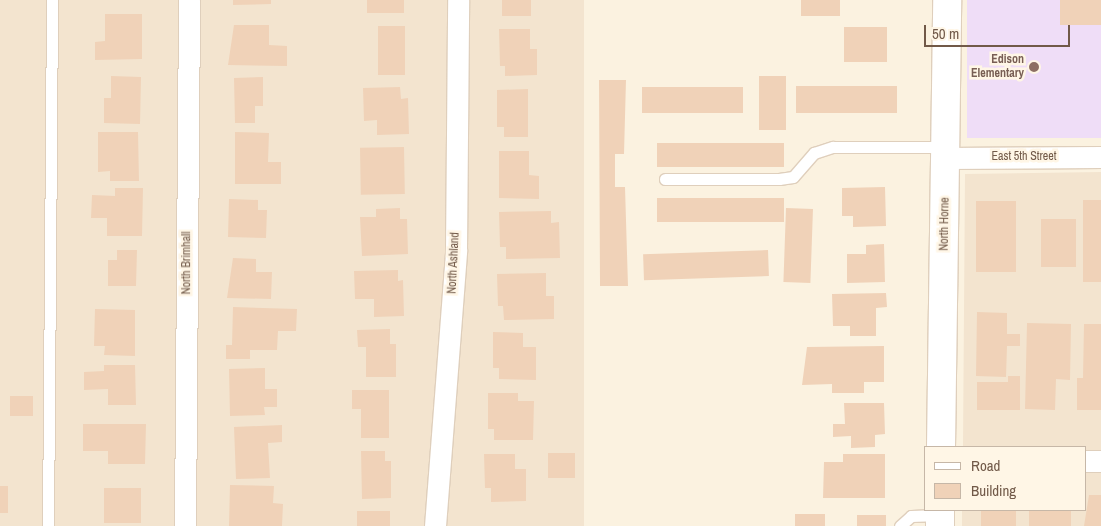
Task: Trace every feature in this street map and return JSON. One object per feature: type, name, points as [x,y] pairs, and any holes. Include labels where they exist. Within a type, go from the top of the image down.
[{"type":"street","name":"North Brimhall","points":[[185,526],[189,0]]},
{"type":"street","name":"North Ashland","points":[[435,526],[456,250],[458,0]]},
{"type":"street","name":"North Horne","points":[[941,446],[947,0]]},
{"type":"street","name":"East 5th Street","points":[[946,153],[1101,157]]},
{"type":"street","points":[[1086,460],[1101,460]]},
{"type":"lane","points":[[48,526],[52,0]]},
{"type":"lane","points":[[665,179],[779,180],[794,177],[814,153],[833,147],[946,153]]},
{"type":"lane","points":[[900,526],[911,516],[940,517]]},
{"type":"shaded area","points":[[0,0],[584,0],[584,526],[0,526]]},
{"type":"shaded area","name":"Edison Elementary","points":[[967,0],[1101,0],[1101,138],[967,138]]},
{"type":"shaded area","points":[[1101,172],[1101,526],[962,526],[962,511],[1086,511],[1086,446],[963,446],[965,174]]},
{"type":"building","points":[[233,0],[271,0],[271,4],[233,5]]},
{"type":"building","points":[[367,0],[404,0],[404,13],[367,13]]},
{"type":"building","points":[[502,0],[531,0],[531,16],[502,16]]},
{"type":"building","points":[[801,0],[840,0],[840,16],[801,16]]},
{"type":"building","points":[[1060,0],[1101,0],[1101,25],[1060,25]]},
{"type":"building","points":[[105,14],[142,14],[142,59],[95,60],[95,42],[105,41]]},
{"type":"building","points":[[234,25],[269,25],[269,45],[287,46],[287,66],[228,65]]},
{"type":"building","points":[[378,26],[405,26],[405,75],[378,75]]},
{"type":"building","points":[[844,27],[887,27],[887,62],[844,62]]},
{"type":"building","points":[[499,29],[530,29],[530,49],[537,49],[537,75],[505,76],[505,66],[500,66]]},
{"type":"building","points":[[111,76],[141,77],[140,124],[104,123],[104,98],[111,98]]},
{"type":"building","points":[[759,76],[786,76],[786,130],[759,130]]},
{"type":"building","points":[[263,77],[263,106],[255,106],[255,123],[235,123],[234,78]]},
{"type":"building","points":[[599,80],[626,80],[624,154],[615,154],[615,187],[625,187],[628,286],[600,286]]},
{"type":"building","points":[[796,86],[897,86],[897,113],[796,113]]},
{"type":"building","points":[[400,87],[401,99],[408,98],[409,134],[377,135],[377,120],[364,121],[363,88]]},
{"type":"building","points":[[642,87],[743,87],[743,113],[642,113]]},
{"type":"building","points":[[528,89],[528,137],[504,137],[504,127],[497,127],[497,90]]},
{"type":"building","points":[[98,132],[138,132],[139,181],[110,181],[110,171],[98,172]]},
{"type":"building","points":[[235,132],[269,133],[268,162],[281,162],[281,184],[235,184]]},
{"type":"building","points":[[657,143],[784,143],[784,167],[657,167]]},
{"type":"building","points":[[404,147],[405,194],[361,195],[360,148]]},
{"type":"building","points":[[499,151],[529,151],[529,175],[539,176],[539,199],[499,198]]},
{"type":"building","points":[[885,187],[886,226],[853,227],[853,216],[842,216],[842,188]]},
{"type":"building","points":[[115,188],[143,188],[142,236],[107,236],[107,218],[91,218],[92,195],[115,196]]},
{"type":"building","points":[[657,198],[784,198],[784,222],[657,222]]},
{"type":"building","points":[[229,199],[258,200],[258,210],[267,210],[266,238],[228,237]]},
{"type":"building","points":[[1083,200],[1101,200],[1101,282],[1083,282]]},
{"type":"building","points":[[976,201],[1016,201],[1016,272],[976,272]]},
{"type":"building","points":[[400,208],[400,219],[407,219],[408,254],[362,256],[360,217],[376,217],[376,209]]},
{"type":"building","points":[[786,208],[813,209],[810,283],[783,282]]},
{"type":"building","points":[[551,211],[551,223],[559,222],[560,258],[506,259],[506,247],[500,247],[499,212]]},
{"type":"building","points":[[1041,219],[1076,219],[1076,267],[1041,267]]},
{"type":"building","points":[[884,244],[885,282],[847,283],[847,254],[866,254],[866,245]]},
{"type":"building","points":[[117,250],[137,250],[136,286],[108,286],[108,260],[117,260]]},
{"type":"building","points":[[768,250],[769,276],[644,280],[643,254]]},
{"type":"building","points":[[233,258],[256,259],[256,272],[272,272],[271,299],[227,298]]},
{"type":"building","points":[[398,270],[398,281],[403,280],[404,316],[374,317],[374,299],[355,299],[354,271]]},
{"type":"building","points":[[546,273],[546,296],[554,296],[554,319],[504,320],[503,306],[498,306],[497,274]]},
{"type":"building","points":[[886,293],[887,307],[876,308],[876,336],[850,336],[850,326],[833,326],[832,294]]},
{"type":"building","points":[[233,307],[297,309],[296,331],[278,331],[277,350],[250,350],[250,359],[226,359],[226,345],[232,345]]},
{"type":"building","points":[[95,309],[135,310],[135,356],[104,355],[105,346],[94,346]]},
{"type":"building","points":[[977,312],[1007,313],[1007,334],[1020,334],[1020,346],[1007,346],[1006,377],[976,376]]},
{"type":"building","points":[[1027,323],[1071,324],[1070,380],[1056,379],[1055,410],[1025,409]]},
{"type":"building","points":[[1084,324],[1101,324],[1101,410],[1077,410],[1077,378],[1083,378]]},
{"type":"building","points":[[390,329],[390,344],[396,344],[396,377],[366,377],[366,347],[358,347],[357,330]]},
{"type":"building","points":[[493,332],[523,333],[523,347],[536,347],[536,380],[499,379],[499,368],[493,368]]},
{"type":"building","points":[[884,346],[884,382],[864,382],[864,393],[832,393],[832,384],[802,385],[807,347]]},
{"type":"building","points":[[104,365],[135,365],[136,405],[108,405],[108,389],[84,390],[84,372],[104,371]]},
{"type":"building","points":[[265,368],[265,389],[277,389],[277,407],[264,407],[265,415],[230,416],[229,369]]},
{"type":"building","points":[[1008,376],[1020,376],[1020,410],[977,410],[977,382],[1008,382]]},
{"type":"building","points":[[352,390],[389,390],[389,438],[361,438],[361,409],[352,409]]},
{"type":"building","points":[[488,393],[518,393],[518,401],[534,401],[533,440],[494,440],[494,429],[488,429]]},
{"type":"building","points":[[10,396],[33,396],[33,416],[10,416]]},
{"type":"building","points":[[844,403],[884,403],[885,434],[875,435],[875,447],[851,448],[851,436],[833,437],[833,424],[845,424]]},
{"type":"building","points":[[83,424],[146,424],[145,464],[108,464],[108,451],[83,451]]},
{"type":"building","points":[[282,425],[282,442],[268,443],[270,478],[236,479],[234,427]]},
{"type":"building","points":[[361,451],[385,451],[385,461],[391,461],[391,498],[362,499]]},
{"type":"building","points":[[548,453],[575,453],[575,478],[548,478]]},
{"type":"building","points":[[484,454],[515,454],[515,469],[526,469],[526,501],[491,502],[491,488],[485,488]]},
{"type":"building","points":[[843,454],[885,454],[885,498],[823,498],[824,462],[843,462]]},
{"type":"building","points":[[230,485],[274,486],[273,503],[283,504],[282,526],[229,526]]},
{"type":"building","points":[[0,486],[8,486],[8,513],[0,513]]},
{"type":"building","points":[[104,488],[141,488],[141,523],[104,523]]},
{"type":"building","points":[[1089,495],[1101,495],[1101,526],[1084,526]]},
{"type":"building","points":[[357,511],[390,511],[390,526],[357,526]]},
{"type":"building","points":[[981,511],[1016,511],[1016,526],[981,526]]},
{"type":"building","points":[[1029,511],[1071,511],[1071,526],[1029,526]]},
{"type":"building","points":[[795,514],[825,514],[825,526],[795,526]]},
{"type":"building","points":[[857,515],[886,515],[886,526],[857,526]]},
{"type":"place","name":"Edison Elementary","points":[[1034,67]]}]
